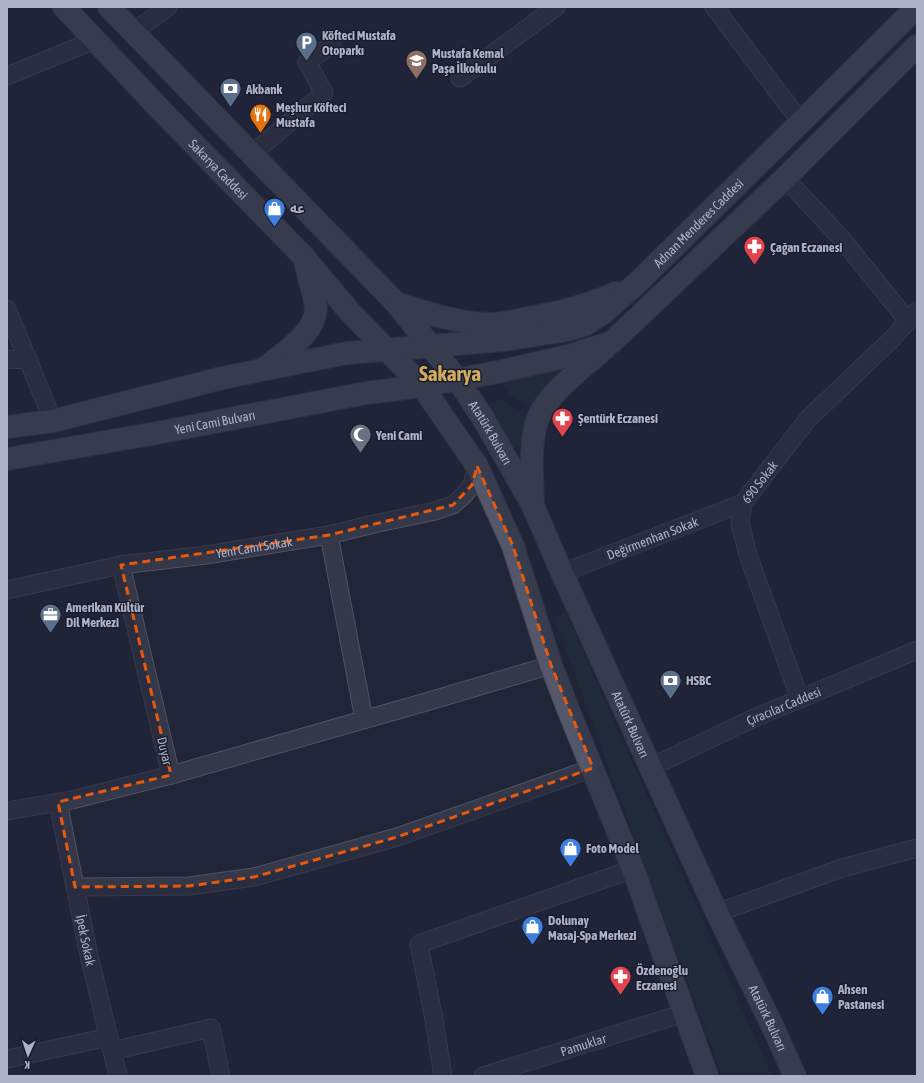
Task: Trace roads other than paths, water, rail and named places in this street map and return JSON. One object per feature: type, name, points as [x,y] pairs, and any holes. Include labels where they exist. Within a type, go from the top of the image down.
[{"type":"main road","name":"Sakarya Caddesi","points":[[64,7],[162,112],[303,256],[349,311],[422,386]]},
{"type":"main road","points":[[109,7],[396,303],[432,346]]},
{"type":"main road","name":"Adnan Menderes Caddesi","points":[[387,350],[504,340],[568,330],[586,324],[602,314],[637,283],[917,7]]},
{"type":"main road","name":"Adnan Menderes Caddesi","points":[[422,386],[458,378],[498,372],[572,355],[612,342],[785,178],[917,46]]},
{"type":"main road","points":[[263,369],[307,332],[314,319],[316,307],[303,256]]},
{"type":"main road","points":[[396,303],[431,315],[468,322],[489,324],[502,323],[552,314],[597,302],[637,283]]},
{"type":"main road","points":[[534,506],[532,468],[535,429],[539,416],[554,394],[612,342]]},
{"type":"main road","name":"Atatürk Bulvarı","points":[[432,346],[458,378],[534,506],[562,573],[718,913],[795,1076]]},
{"type":"main road","points":[[7,428],[53,421],[263,369],[347,353],[387,350]]},
{"type":"main road","points":[[422,386],[477,466],[513,546],[551,665],[633,869],[707,1076]]},
{"type":"main road","name":"Yeni Cami Bulvarı","points":[[7,459],[157,433],[379,390],[422,386]]},
{"type":"main road","points":[[379,390],[418,399],[442,413]]},
{"type":"street","points":[[133,32],[168,7]]},
{"type":"street","points":[[460,78],[556,7]]},
{"type":"street","points":[[714,7],[801,122]]},
{"type":"street","points":[[7,76],[95,40]]},
{"type":"street","points":[[252,154],[324,93],[307,62],[332,45]]},
{"type":"street","points":[[785,178],[913,316]]},
{"type":"street","points":[[7,309],[53,421]]},
{"type":"street","name":"690 Sokak","points":[[800,699],[748,555],[740,523],[743,503],[808,419],[893,338],[913,316]]},
{"type":"street","points":[[7,359],[29,360]]},
{"type":"street","name":"Yeni Cami Sokak","points":[[7,590],[121,565],[206,555],[329,535],[434,511],[453,505],[464,495],[472,485],[477,466]]},
{"type":"street","name":"Değirmenhan Sokak","points":[[562,573],[627,546],[743,503]]},
{"type":"street","points":[[329,535],[364,719]]},
{"type":"street","name":"Duyar","points":[[7,811],[58,802],[171,775],[121,565]]},
{"type":"street","name":"Çıracılar Caddesi","points":[[652,767],[752,719],[917,650]]},
{"type":"street","points":[[171,775],[551,665]]},
{"type":"street","points":[[75,886],[189,886],[254,877],[397,837],[593,768]]},
{"type":"street","name":"İpek Sokak","points":[[58,802],[88,951],[118,1076]]},
{"type":"street","points":[[718,913],[842,868],[917,848]]},
{"type":"street","points":[[443,1076],[433,1014],[419,944],[633,869]]},
{"type":"street","name":"Pamuklar","points":[[483,1076],[684,1013]]},
{"type":"street","points":[[7,1059],[211,1028],[221,1076]]},
{"type":"place","name":"Köfteci Mustafa Otoparkı","points":[[307,62]]},
{"type":"place","name":"Mustafa Kemal Paşa İlkokulu","points":[[416,80]]},
{"type":"place","name":"Akbank","points":[[231,108]]},
{"type":"place","name":"Meşhur Köfteci Mustafa","points":[[261,134]]},
{"type":"place","name":"عه","points":[[274,228]]},
{"type":"place","name":"Çağan Eczanesi","points":[[754,266]]},
{"type":"place","name":"Şentürk Eczanesi","points":[[563,438]]},
{"type":"place","name":"Yeni Cami","points":[[361,454]]},
{"type":"place","name":"Amerikan Kültür Dil Merkezi","points":[[51,634]]},
{"type":"place","name":"HSBC","points":[[670,700]]},
{"type":"place","name":"Foto Model","points":[[571,868]]},
{"type":"place","name":"Dolunay Masaj-Spa Merkezi","points":[[533,946]]},
{"type":"place","name":"Özdenoğlu Eczanesi","points":[[620,996]]},
{"type":"place","name":"Ahsen Pastanesi","points":[[822,1016]]},
{"type":"district","name":"Sakarya","points":[[450,374]]}]
